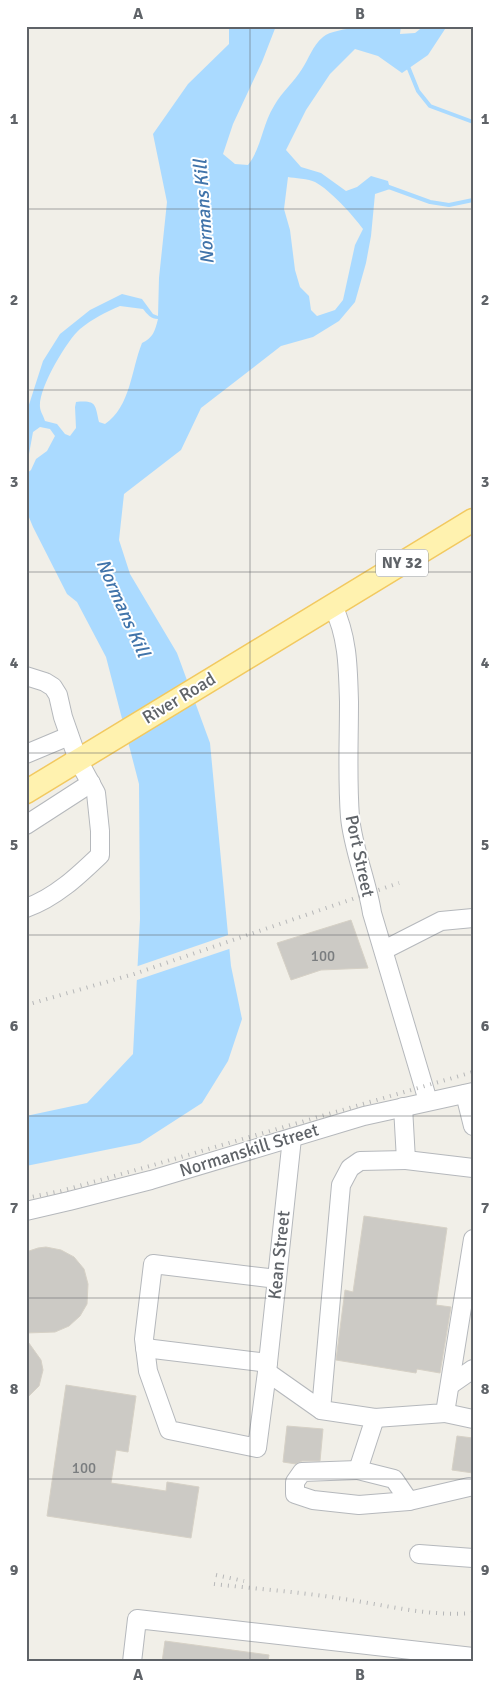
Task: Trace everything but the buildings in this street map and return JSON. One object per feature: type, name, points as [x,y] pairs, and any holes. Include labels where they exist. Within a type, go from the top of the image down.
[{"type":"main road","name":"NY 32","points":[[332,606],[473,520]]},
{"type":"main road","name":"River Road","points":[[26,792],[332,606]]},
{"type":"street","name":"Port Street","points":[[332,606],[343,632],[348,663],[350,818],[369,893],[372,913],[428,1101]]},
{"type":"street","points":[[26,676],[54,687],[58,695],[63,718],[78,760],[96,793],[100,831],[100,855],[75,878],[42,903],[26,908]]},
{"type":"street","points":[[26,754],[69,736]]},
{"type":"street","points":[[26,825],[90,783]]},
{"type":"street","points":[[384,950],[441,921],[473,918]]},
{"type":"street","points":[[469,1093],[473,1126]]},
{"type":"street","name":"Normanskill Street","points":[[26,1211],[69,1202],[151,1180],[364,1116],[469,1093]]},
{"type":"street","points":[[403,1107],[406,1160]]},
{"type":"street","name":"Kean Street","points":[[146,1348],[148,1371],[169,1430],[257,1448],[292,1138]]},
{"type":"street","points":[[321,1410],[341,1185],[350,1168],[360,1161],[406,1160],[473,1168]]},
{"type":"street","points":[[445,1413],[473,1238]]},
{"type":"street","points":[[277,1279],[153,1264],[144,1339],[146,1348],[267,1367],[321,1410],[375,1418],[445,1413],[473,1419]]},
{"type":"street","points":[[450,1385],[473,1369]]},
{"type":"street","points":[[358,1470],[375,1418]]},
{"type":"street","points":[[409,1501],[394,1479],[358,1470],[302,1472],[295,1482],[295,1494],[313,1500],[359,1505],[409,1501],[469,1487]]},
{"type":"street","points":[[419,1554],[473,1558]]},
{"type":"street","points":[[132,1662],[137,1619],[473,1657]]},
{"type":"water","name":"Normans Kill","points":[[229,26],[276,26],[262,62],[233,124],[223,154],[235,164],[248,165],[253,158],[274,106],[299,74],[313,48],[323,37],[329,33],[360,27],[401,26],[400,34],[415,33],[424,26],[447,26],[428,55],[402,73],[378,56],[355,49],[330,74],[306,110],[286,150],[301,167],[321,173],[346,191],[357,187],[371,176],[388,181],[390,189],[375,194],[366,263],[355,302],[339,321],[313,337],[281,346],[201,408],[181,450],[124,494],[119,540],[130,574],[177,653],[210,743],[231,966],[242,1019],[228,1061],[202,1103],[140,1143],[26,1166],[26,1116],[87,1103],[133,1054],[140,919],[139,784],[106,657],[77,602],[67,594],[26,510],[26,414],[43,361],[60,334],[90,310],[122,294],[142,299],[153,314],[158,316],[159,278],[167,202],[153,134],[188,84],[229,44]],"holes":[[[288,177],[309,180],[321,186],[341,203],[363,229],[355,245],[343,300],[335,310],[317,316],[311,310],[309,296],[300,287],[295,270],[290,230],[284,209]],[[120,306],[143,309],[151,317],[158,319],[153,334],[142,343],[125,398],[114,416],[105,424],[99,422],[94,405],[88,402],[76,402],[76,428],[70,436],[65,434],[57,424],[45,421],[40,407],[41,399],[48,377],[68,343],[80,329],[99,316]],[[40,427],[50,429],[55,436],[47,451],[36,459],[31,470],[27,473],[33,432]]]},
{"type":"pier","points":[[231,934],[232,948],[134,981],[135,967]]},
{"type":"waterway","points":[[407,64],[418,91],[430,106],[473,122]]},
{"type":"waterway","points":[[386,186],[430,202],[449,205],[473,200]]},
{"type":"railway","points":[[26,1005],[134,974],[399,883]]},
{"type":"railway","points":[[26,1198],[61,1191],[143,1168],[473,1072]]},
{"type":"railway","points":[[216,1575],[244,1581]]},
{"type":"railway","points":[[214,1584],[295,1592],[424,1612],[473,1613]]}]
